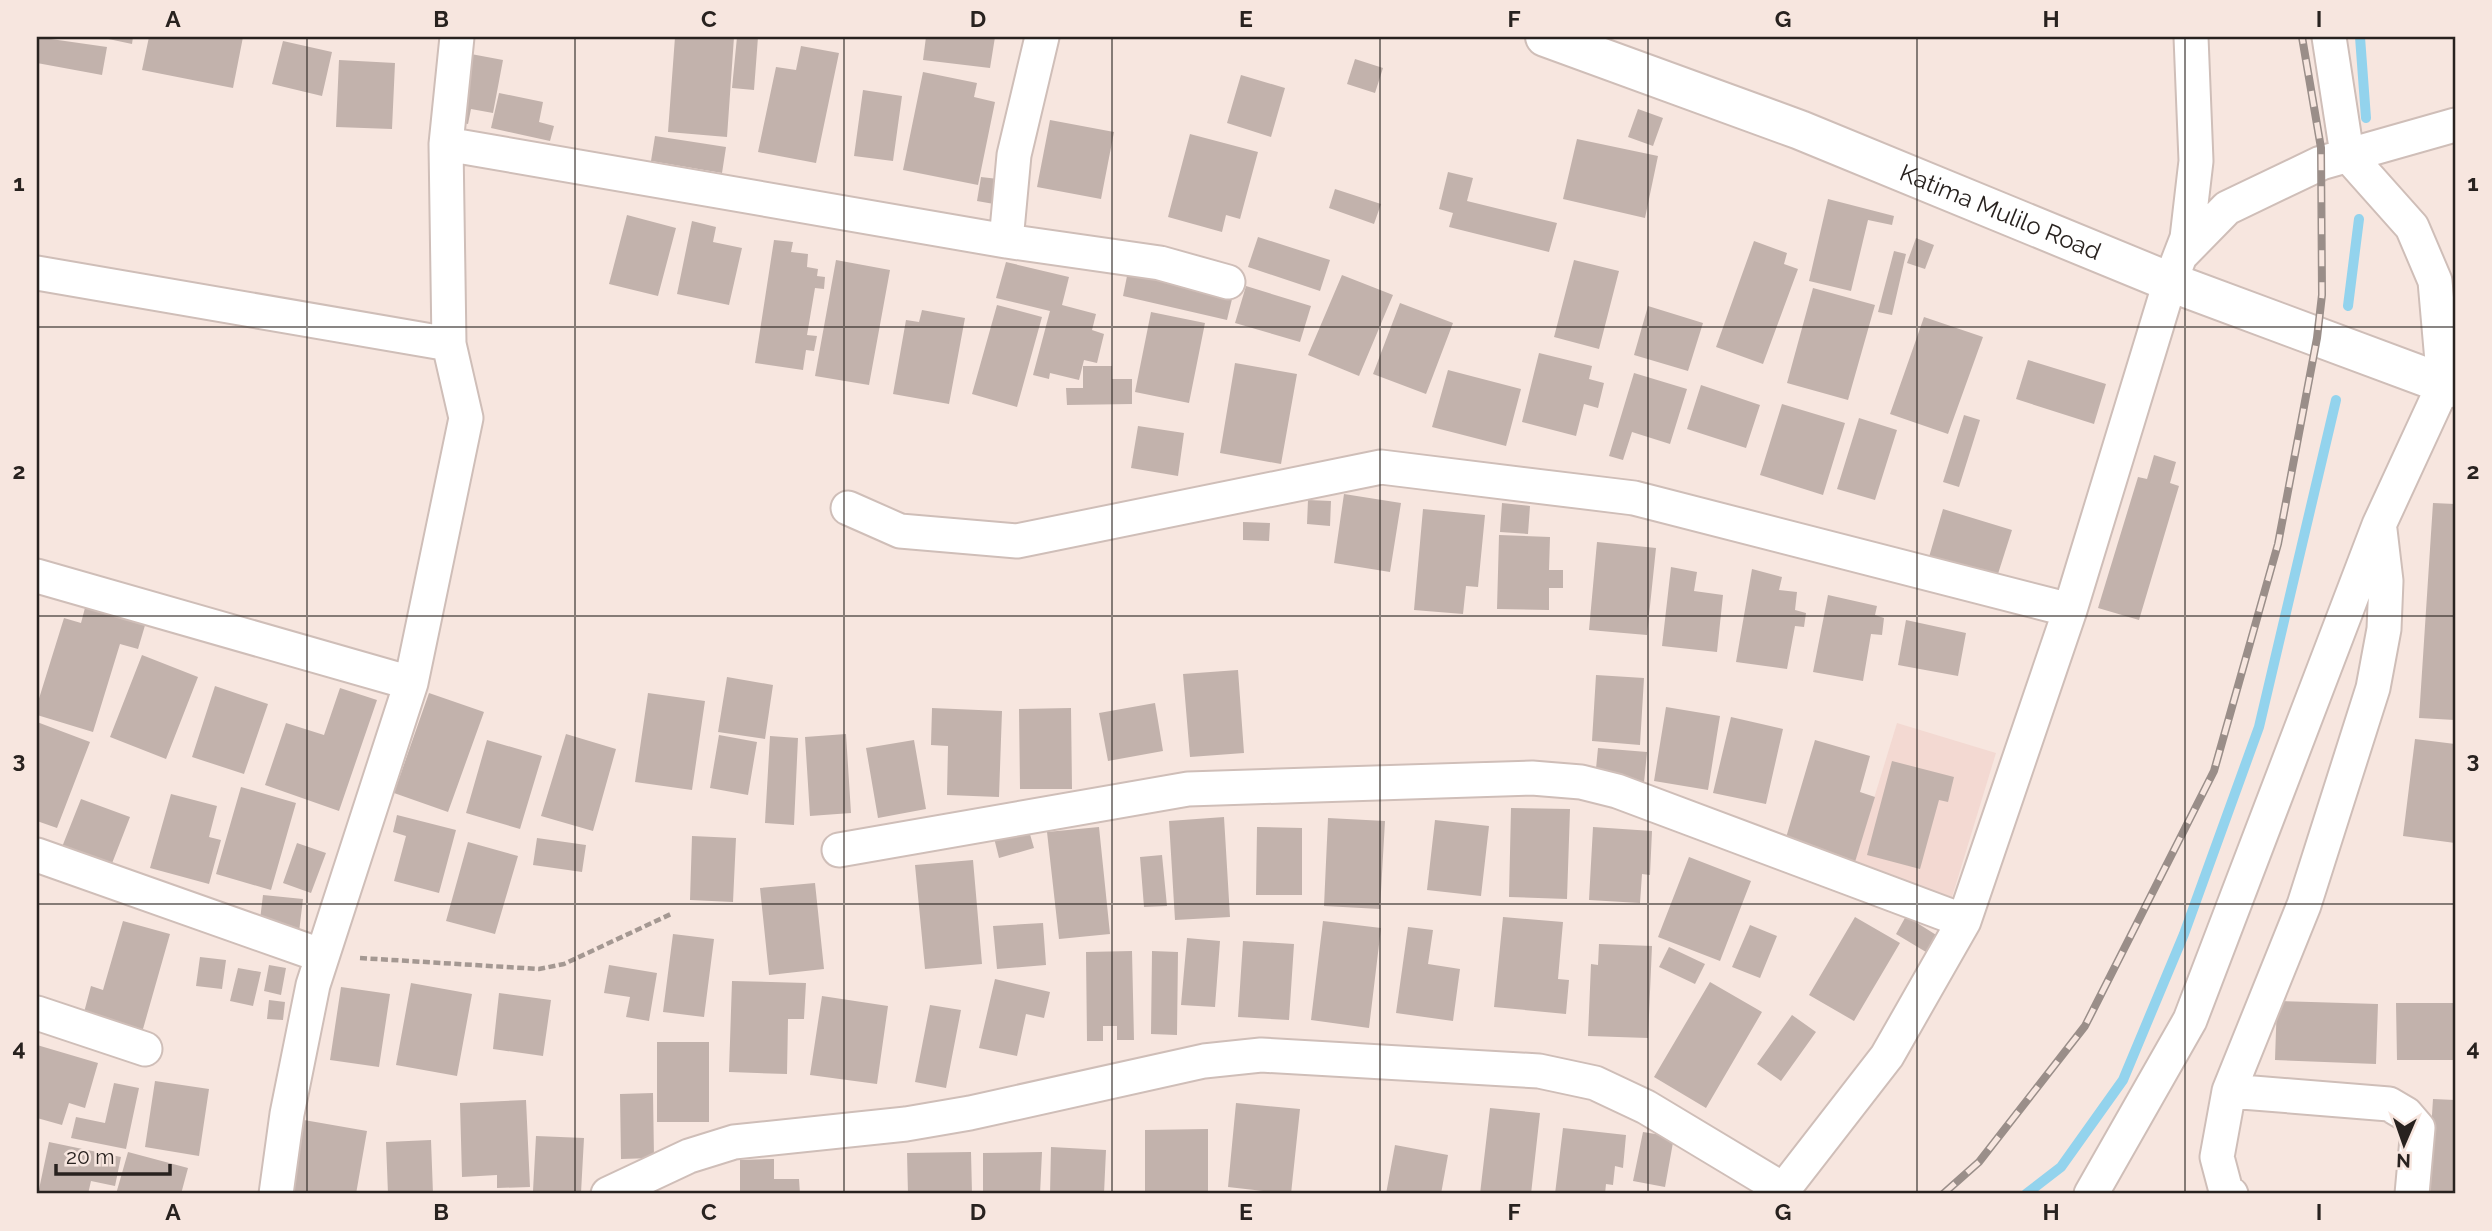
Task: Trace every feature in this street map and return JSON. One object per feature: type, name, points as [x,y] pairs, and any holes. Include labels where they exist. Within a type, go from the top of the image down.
[{"type":"main road","name":"Katima Mulilo Road","points":[[1545,37],[2175,269],[2450,386]]},
{"type":"street","points":[[276,1194],[292,1088],[320,955],[411,683],[466,418],[449,344],[446,144],[457,37]]},
{"type":"street","points":[[1006,241],[1014,155],[1042,37]]},
{"type":"street","points":[[608,1194],[689,1156],[734,1142],[906,1124],[970,1113],[1204,1061],[1261,1055],[1539,1070],[1595,1083],[1646,1107],[1782,1192],[1887,1056],[1964,921],[2070,610],[2175,269],[2187,238],[2196,162],[2191,37]]},
{"type":"street","points":[[2091,1194],[2190,1020],[2379,524],[2450,386],[2435,281],[2412,227],[2347,154],[2329,37]]},
{"type":"street","points":[[2175,269],[2227,208],[2347,154],[2455,125]]},
{"type":"street","points":[[446,144],[1006,241],[1160,263],[1228,282]]},
{"type":"street","points":[[37,273],[449,344]]},
{"type":"street","points":[[848,508],[900,531],[1017,541],[1381,467],[1634,498],[2070,610]]},
{"type":"street","points":[[2231,1194],[2226,1191],[2217,1157],[2230,1091],[2304,905],[2373,688],[2385,629],[2386,581],[2379,524]]},
{"type":"street","points":[[37,576],[411,683]]},
{"type":"street","points":[[839,849],[1188,789],[1532,778],[1581,782],[1616,791],[1964,921]]},
{"type":"street","points":[[37,855],[320,955]]},
{"type":"street","points":[[37,1013],[145,1049]]},
{"type":"street","points":[[2230,1091],[2389,1104],[2406,1114],[2418,1128],[2412,1194]]},
{"type":"path","points":[[320,955],[539,969],[564,964],[671,914]]},
{"type":"shaded area","points":[[1897,723],[1996,753],[1952,897],[1853,867]]},
{"type":"building","points":[[37,37],[107,47],[102,75],[37,63]]},
{"type":"building","points":[[99,37],[133,37],[132,44]]},
{"type":"building","points":[[149,37],[243,37],[233,88],[142,70]]},
{"type":"building","points":[[675,37],[734,37],[727,137],[668,132]]},
{"type":"building","points":[[737,37],[758,37],[754,90],[732,88]]},
{"type":"building","points":[[926,37],[995,37],[990,68],[923,60]]},
{"type":"building","points":[[283,41],[332,52],[322,96],[272,84]]},
{"type":"building","points":[[801,46],[839,53],[816,163],[758,152],[776,67],[796,70]]},
{"type":"building","points":[[471,54],[503,60],[493,113],[471,109],[468,124],[455,121]]},
{"type":"building","points":[[1355,59],[1383,68],[1375,93],[1347,84]]},
{"type":"building","points":[[339,60],[395,63],[392,129],[336,127]]},
{"type":"building","points":[[923,72],[977,83],[974,97],[995,102],[978,185],[903,170]]},
{"type":"building","points":[[1241,75],[1285,88],[1271,137],[1227,123]]},
{"type":"building","points":[[863,90],[902,96],[893,161],[854,156]]},
{"type":"building","points":[[499,93],[543,102],[539,122],[554,126],[550,141],[491,128]]},
{"type":"building","points":[[1638,109],[1663,118],[1653,146],[1628,137]]},
{"type":"building","points":[[1050,120],[1114,132],[1101,199],[1037,187]]},
{"type":"building","points":[[1190,134],[1258,152],[1240,219],[1226,215],[1222,232],[1168,217]]},
{"type":"building","points":[[655,136],[726,147],[722,173],[651,161]]},
{"type":"building","points":[[1577,139],[1658,156],[1645,218],[1563,199]]},
{"type":"building","points":[[1448,172],[1473,178],[1467,201],[1557,223],[1549,252],[1449,227],[1453,213],[1439,209]]},
{"type":"building","points":[[981,177],[998,179],[994,204],[977,201]]},
{"type":"building","points":[[1335,189],[1381,204],[1374,224],[1329,208]]},
{"type":"building","points":[[1828,199],[1894,216],[1892,225],[1868,220],[1851,291],[1809,281]]},
{"type":"building","points":[[627,215],[676,228],[658,296],[609,284]]},
{"type":"building","points":[[692,221],[716,227],[713,242],[742,248],[729,305],[677,294]]},
{"type":"building","points":[[1258,237],[1330,260],[1320,291],[1248,267]]},
{"type":"building","points":[[1916,238],[1934,245],[1925,269],[1907,263]]},
{"type":"building","points":[[774,240],[793,242],[791,252],[808,254],[807,267],[818,269],[817,276],[825,277],[824,289],[815,288],[807,335],[817,336],[814,351],[806,350],[803,370],[755,363]]},
{"type":"building","points":[[1754,241],[1787,253],[1784,264],[1798,269],[1763,364],[1716,347]]},
{"type":"building","points":[[1894,251],[1906,254],[1892,315],[1878,312]]},
{"type":"building","points":[[836,260],[890,270],[869,385],[815,376]]},
{"type":"building","points":[[1574,260],[1619,271],[1599,349],[1554,337]]},
{"type":"building","points":[[1006,262],[1069,277],[1062,305],[1096,314],[1092,330],[1104,334],[1097,363],[1084,360],[1079,380],[1050,373],[1049,379],[1033,375],[1050,311],[996,298]]},
{"type":"building","points":[[1128,271],[1233,295],[1227,320],[1123,296]]},
{"type":"building","points":[[1342,275],[1393,295],[1359,376],[1308,355]]},
{"type":"building","points":[[1246,286],[1311,306],[1300,342],[1235,323]]},
{"type":"building","points":[[1813,288],[1875,305],[1848,400],[1787,383]]},
{"type":"building","points":[[1400,303],[1453,323],[1426,394],[1373,374]]},
{"type":"building","points":[[997,305],[1042,317],[1017,407],[972,394]]},
{"type":"building","points":[[1648,306],[1703,323],[1688,371],[1634,355]]},
{"type":"building","points":[[922,310],[965,318],[949,404],[893,394],[906,320],[919,322]]},
{"type":"building","points":[[1151,312],[1205,323],[1189,403],[1135,392]]},
{"type":"building","points":[[1924,317],[1983,337],[1948,434],[1890,414]]},
{"type":"building","points":[[1539,353],[1592,366],[1589,379],[1604,383],[1598,408],[1584,404],[1576,436],[1522,422]]},
{"type":"building","points":[[2028,360],[2106,384],[2094,424],[2016,399]]},
{"type":"building","points":[[1235,363],[1297,374],[1281,464],[1220,453]]},
{"type":"building","points":[[1083,366],[1112,366],[1112,379],[1132,379],[1132,404],[1067,405],[1066,388],[1083,388]]},
{"type":"building","points":[[1448,370],[1521,389],[1506,446],[1432,427]]},
{"type":"building","points":[[1634,373],[1687,389],[1670,444],[1632,432],[1623,460],[1609,456]]},
{"type":"building","points":[[1701,385],[1760,405],[1746,448],[1687,429]]},
{"type":"building","points":[[1782,404],[1845,423],[1823,495],[1760,475]]},
{"type":"building","points":[[1964,415],[1980,420],[1959,487],[1943,482]]},
{"type":"building","points":[[1859,418],[1897,430],[1875,500],[1837,489]]},
{"type":"building","points":[[1138,426],[1184,433],[1178,476],[1131,468]]},
{"type":"building","points":[[2154,455],[2176,462],[2170,483],[2179,486],[2139,620],[2098,608],[2138,477],[2147,479]]},
{"type":"building","points":[[1344,494],[1401,503],[1390,572],[1334,563]]},
{"type":"building","points":[[1308,500],[1331,501],[1330,526],[1307,524]]},
{"type":"building","points":[[1502,503],[1530,506],[1528,534],[1500,532]]},
{"type":"building","points":[[2433,503],[2455,504],[2455,720],[2419,718]]},
{"type":"building","points":[[1423,509],[1485,515],[1478,587],[1466,586],[1463,614],[1414,610]]},
{"type":"building","points":[[1943,509],[2012,530],[1997,577],[1929,557]]},
{"type":"building","points":[[1243,522],[1270,523],[1269,541],[1243,540]]},
{"type":"building","points":[[1499,535],[1550,537],[1549,570],[1563,570],[1563,588],[1549,588],[1549,610],[1497,609]]},
{"type":"building","points":[[1597,542],[1656,548],[1647,635],[1589,630]]},
{"type":"building","points":[[1671,567],[1697,572],[1694,591],[1723,595],[1717,652],[1662,646]]},
{"type":"building","points":[[1752,569],[1782,577],[1779,590],[1797,592],[1795,610],[1806,613],[1804,627],[1795,626],[1787,669],[1736,662]]},
{"type":"building","points":[[1828,595],[1877,606],[1875,615],[1884,618],[1882,635],[1871,634],[1863,681],[1813,672]]},
{"type":"building","points":[[86,604],[146,622],[138,649],[120,644],[93,732],[37,715],[37,705],[64,618],[81,623]]},
{"type":"building","points":[[1906,620],[1966,633],[1958,676],[1898,665]]},
{"type":"building","points":[[142,655],[198,677],[166,759],[110,737]]},
{"type":"building","points":[[1238,670],[1244,753],[1190,757],[1183,674]]},
{"type":"building","points":[[1596,675],[1644,678],[1640,745],[1592,741]]},
{"type":"building","points":[[727,677],[773,685],[765,739],[718,732]]},
{"type":"building","points":[[215,686],[268,704],[244,774],[192,757]]},
{"type":"building","points":[[340,688],[377,700],[339,811],[265,785],[286,723],[324,735]]},
{"type":"building","points":[[429,693],[484,712],[448,812],[394,793]]},
{"type":"building","points":[[648,693],[705,701],[692,790],[635,782]]},
{"type":"building","points":[[1155,703],[1163,751],[1108,761],[1099,713]]},
{"type":"building","points":[[1666,707],[1720,716],[1708,790],[1654,781]]},
{"type":"building","points":[[932,708],[1002,711],[999,797],[947,795],[948,746],[931,745]]},
{"type":"building","points":[[1071,708],[1072,789],[1020,789],[1019,709]]},
{"type":"building","points":[[1731,717],[1783,729],[1766,804],[1713,793]]},
{"type":"building","points":[[37,722],[90,742],[57,828],[37,821]]},
{"type":"building","points":[[566,734],[616,749],[593,831],[541,816]]},
{"type":"building","points":[[846,734],[851,813],[810,816],[805,737]]},
{"type":"building","points":[[719,735],[757,742],[748,795],[710,788]]},
{"type":"building","points":[[770,736],[798,738],[794,825],[765,823]]},
{"type":"building","points":[[2415,739],[2455,744],[2455,843],[2403,836]]},
{"type":"building","points":[[487,740],[542,756],[520,829],[466,813]]},
{"type":"building","points":[[914,740],[926,809],[878,818],[866,748]]},
{"type":"building","points":[[1815,740],[1870,756],[1860,792],[1875,797],[1855,862],[1785,841]]},
{"type":"building","points":[[1598,748],[1647,752],[1644,783],[1595,779]]},
{"type":"building","points":[[1892,761],[1954,777],[1948,802],[1939,800],[1920,869],[1867,855]]},
{"type":"building","points":[[241,787],[296,803],[271,890],[216,874]]},
{"type":"building","points":[[171,794],[217,806],[209,837],[221,840],[209,884],[150,868]]},
{"type":"building","points":[[81,799],[130,817],[111,866],[62,847]]},
{"type":"building","points":[[1511,808],[1570,809],[1567,899],[1509,897]]},
{"type":"building","points":[[397,815],[456,830],[439,893],[394,881],[406,836],[393,832]]},
{"type":"building","points":[[1224,817],[1230,917],[1175,920],[1169,821]]},
{"type":"building","points":[[1328,818],[1385,821],[1380,909],[1324,906]]},
{"type":"building","points":[[1435,820],[1489,826],[1481,896],[1427,890]]},
{"type":"building","points":[[1027,824],[1034,848],[999,858],[993,834]]},
{"type":"building","points":[[1099,827],[1110,934],[1059,939],[1047,832]]},
{"type":"building","points":[[1257,827],[1302,828],[1302,895],[1256,895]]},
{"type":"building","points":[[1593,827],[1652,831],[1650,875],[1642,874],[1640,903],[1589,900]]},
{"type":"building","points":[[692,836],[736,838],[733,902],[690,900]]},
{"type":"building","points":[[537,838],[586,845],[582,872],[533,865]]},
{"type":"building","points":[[468,842],[518,856],[495,934],[446,921]]},
{"type":"building","points":[[297,843],[326,853],[311,893],[283,883]]},
{"type":"building","points":[[1162,855],[1167,906],[1144,907],[1140,857]]},
{"type":"building","points":[[1689,857],[1751,881],[1720,961],[1658,937]]},
{"type":"building","points":[[973,860],[982,964],[925,969],[915,865]]},
{"type":"building","points":[[815,883],[824,969],[769,975],[760,888]]},
{"type":"building","points":[[263,895],[303,899],[299,932],[259,928]]},
{"type":"building","points":[[1906,916],[1941,938],[1931,955],[1896,934]]},
{"type":"building","points":[[1503,917],[1563,922],[1558,979],[1569,980],[1566,1014],[1494,1007]]},
{"type":"building","points":[[1855,917],[1900,943],[1854,1021],[1809,995]]},
{"type":"building","points":[[123,921],[170,934],[141,1036],[82,1020],[91,986],[103,990]]},
{"type":"building","points":[[1323,921],[1381,928],[1369,1028],[1311,1020]]},
{"type":"building","points":[[1043,923],[1046,965],[997,969],[993,926]]},
{"type":"building","points":[[1750,925],[1777,936],[1760,978],[1732,967]]},
{"type":"building","points":[[1408,927],[1433,930],[1428,964],[1460,969],[1453,1021],[1396,1013]]},
{"type":"building","points":[[673,934],[714,939],[704,1017],[663,1012]]},
{"type":"building","points":[[1187,938],[1220,941],[1215,1007],[1181,1005]]},
{"type":"building","points":[[1243,941],[1294,944],[1289,1020],[1238,1017]]},
{"type":"building","points":[[1599,944],[1652,946],[1648,1038],[1588,1036],[1591,964],[1598,965]]},
{"type":"building","points":[[1669,947],[1705,964],[1695,984],[1659,967]]},
{"type":"building","points":[[1132,951],[1134,1040],[1117,1040],[1117,1026],[1103,1026],[1103,1041],[1087,1041],[1086,952]]},
{"type":"building","points":[[1152,951],[1178,952],[1177,1035],[1151,1034]]},
{"type":"building","points":[[200,957],[226,960],[222,989],[196,986]]},
{"type":"building","points":[[269,965],[286,968],[281,995],[264,991]]},
{"type":"building","points":[[609,965],[657,973],[649,1021],[626,1017],[630,997],[604,993]]},
{"type":"building","points":[[238,968],[261,972],[253,1006],[230,1001]]},
{"type":"building","points":[[995,979],[1050,992],[1044,1018],[1026,1014],[1017,1056],[979,1048]]},
{"type":"building","points":[[732,981],[806,983],[804,1019],[788,1019],[787,1074],[729,1072]]},
{"type":"building","points":[[1710,982],[1762,1012],[1706,1108],[1654,1077]]},
{"type":"building","points":[[411,983],[472,994],[457,1076],[396,1065]]},
{"type":"building","points":[[341,987],[390,994],[379,1067],[330,1060]]},
{"type":"building","points":[[499,993],[551,1000],[543,1056],[493,1049]]},
{"type":"building","points":[[822,996],[888,1006],[877,1084],[810,1075]]},
{"type":"building","points":[[269,1000],[285,1002],[283,1020],[267,1019]]},
{"type":"building","points":[[2277,1001],[2378,1004],[2376,1064],[2275,1060]]},
{"type":"building","points":[[2396,1003],[2455,1003],[2455,1060],[2397,1060]]},
{"type":"building","points":[[930,1005],[961,1010],[946,1088],[915,1082]]},
{"type":"building","points":[[1792,1015],[1816,1032],[1781,1081],[1757,1064]]},
{"type":"building","points":[[657,1042],[709,1042],[709,1122],[657,1122]]},
{"type":"building","points":[[37,1045],[98,1063],[85,1108],[69,1103],[62,1125],[37,1118]]},
{"type":"building","points":[[155,1081],[209,1089],[199,1156],[145,1147]]},
{"type":"building","points":[[114,1083],[139,1088],[126,1149],[71,1138],[76,1117],[105,1123]]},
{"type":"building","points":[[653,1093],[654,1158],[621,1159],[620,1094]]},
{"type":"building","points":[[2433,1099],[2455,1100],[2455,1194],[2427,1194]]},
{"type":"building","points":[[526,1100],[530,1187],[497,1188],[497,1175],[462,1177],[460,1103]]},
{"type":"building","points":[[1236,1103],[1300,1109],[1291,1194],[1228,1187]]},
{"type":"building","points":[[1490,1108],[1540,1113],[1531,1194],[1480,1194]]},
{"type":"building","points":[[304,1120],[367,1131],[356,1194],[292,1194]]},
{"type":"building","points":[[1563,1128],[1626,1135],[1623,1168],[1615,1166],[1613,1185],[1606,1184],[1605,1194],[1555,1194]]},
{"type":"building","points":[[1208,1129],[1208,1194],[1145,1194],[1145,1130]]},
{"type":"building","points":[[1643,1132],[1674,1137],[1665,1187],[1633,1181]]},
{"type":"building","points":[[536,1136],[584,1138],[581,1193],[533,1191]]},
{"type":"building","points":[[431,1140],[433,1194],[388,1194],[386,1142]]},
{"type":"building","points":[[49,1142],[121,1157],[115,1186],[91,1181],[88,1194],[38,1194]]},
{"type":"building","points":[[1395,1145],[1448,1155],[1441,1194],[1386,1194]]},
{"type":"building","points":[[1051,1147],[1106,1150],[1104,1194],[1050,1194]]},
{"type":"building","points":[[128,1152],[188,1168],[181,1194],[116,1194]]},
{"type":"building","points":[[971,1152],[972,1194],[908,1194],[907,1153]]},
{"type":"building","points":[[1042,1152],[1040,1194],[983,1194],[983,1153]]},
{"type":"building","points":[[774,1159],[774,1179],[799,1179],[800,1194],[740,1194],[740,1160]]},
{"type":"waterway","points":[[2360,37],[2366,118]]},
{"type":"waterway","points":[[2348,306],[2359,219]]},
{"type":"waterway","points":[[2026,1194],[2061,1167],[2123,1080],[2184,934],[2259,727],[2336,400]]},
{"type":"railway","points":[[1943,1194],[1979,1162],[2085,1026],[2214,771],[2278,544],[2317,338],[2322,295],[2321,148],[2302,37]]}]
